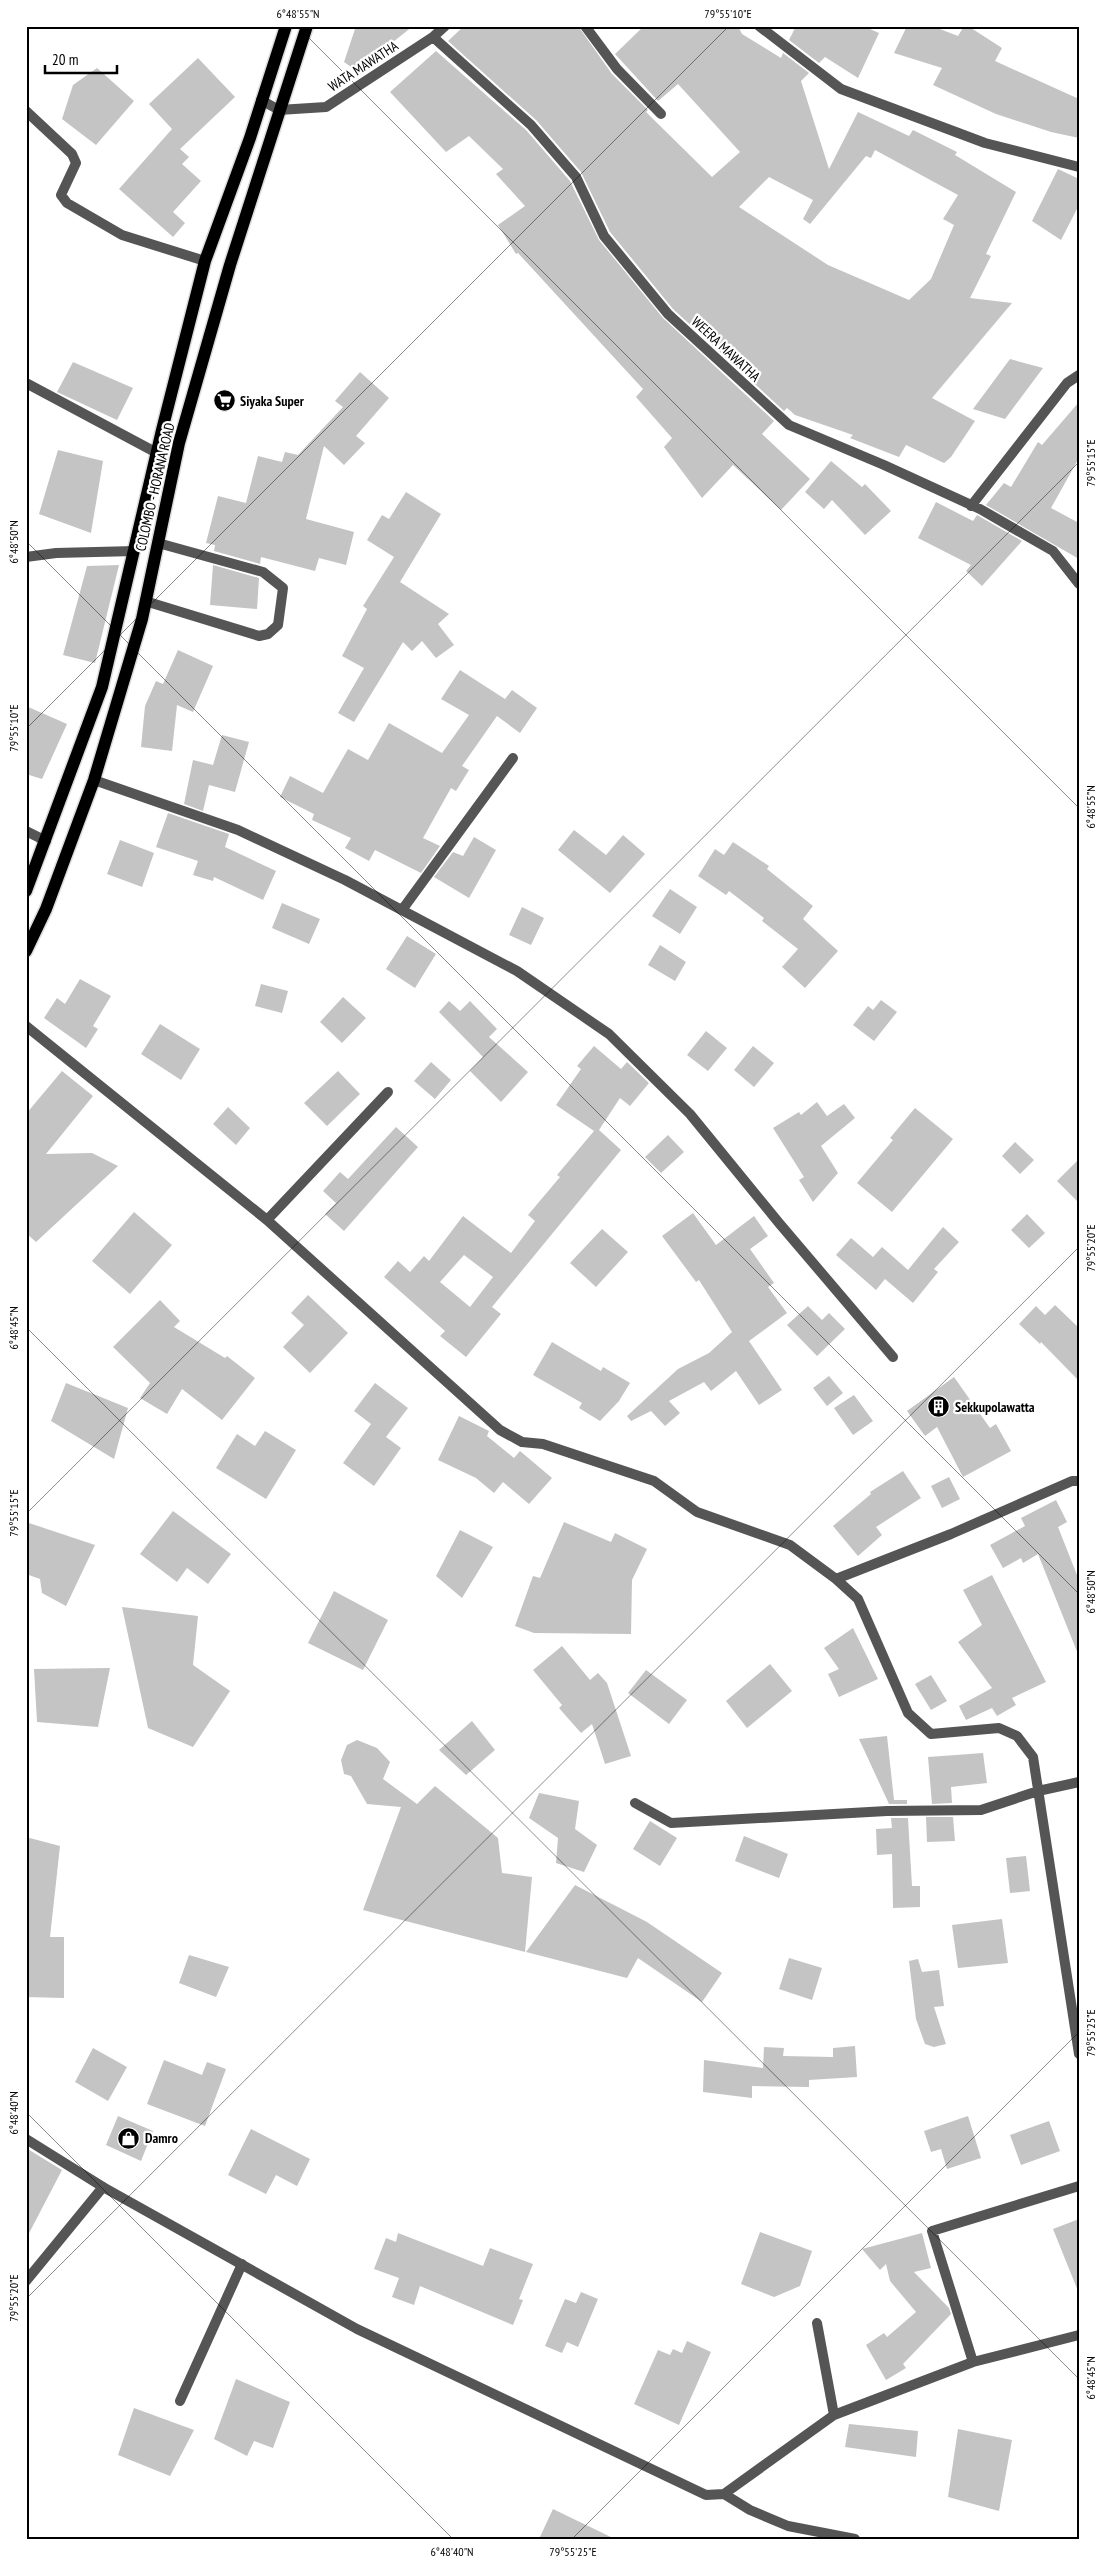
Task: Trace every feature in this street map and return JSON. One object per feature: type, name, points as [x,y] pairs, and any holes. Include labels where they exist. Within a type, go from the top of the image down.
[{"type":"main road","name":"COLOMBO - HORANA ROAD","points":[[26,891],[46,841],[70,769],[102,688],[157,453],[205,262],[286,26]]},
{"type":"main road","name":"COLOMBO - HORANA ROAD","points":[[26,951],[46,908],[94,780],[146,601],[179,443],[230,265],[279,110],[308,26]]},
{"type":"street","name":"WATA MAWATHA","points":[[279,110],[326,107],[432,37],[445,26]]},
{"type":"street","points":[[585,26],[617,69],[661,114]]},
{"type":"street","points":[[759,26],[841,89],[985,142],[1079,166]]},
{"type":"street","name":"WEERA MAWATHA","points":[[432,37],[531,125],[576,177],[604,236],[668,314],[789,425],[971,506],[1052,551],[1079,584]]},
{"type":"street","points":[[262,100],[279,110]]},
{"type":"street","points":[[26,111],[72,154],[76,163],[61,195],[67,203],[122,235],[205,262]]},
{"type":"street","points":[[971,506],[1067,383],[1079,375]]},
{"type":"street","points":[[26,383],[157,453]]},
{"type":"street","points":[[146,601],[259,636],[268,634],[278,625],[283,588],[274,578],[263,572],[158,543]]},
{"type":"street","points":[[26,558],[56,553],[135,551]]},
{"type":"street","points":[[402,910],[513,758]]},
{"type":"street","points":[[94,780],[238,830],[345,880],[517,971],[609,1034],[690,1114],[779,1223],[893,1357]]},
{"type":"street","points":[[26,831],[46,841]]},
{"type":"street","points":[[26,1026],[267,1220],[500,1430],[522,1442],[543,1444],[654,1481],[697,1512],[790,1546],[836,1578],[858,1599],[908,1713],[931,1734],[999,1728],[1017,1736],[1033,1757],[1079,2054]]},
{"type":"street","points":[[267,1220],[388,1092]]},
{"type":"street","points":[[836,1578],[951,1534],[1072,1481],[1079,1481]]},
{"type":"street","points":[[635,1803],[671,1823],[887,1811],[981,1810],[1038,1790],[1079,1782]]},
{"type":"street","points":[[26,2139],[103,2187],[357,2329],[706,2495],[724,2494],[834,2415],[973,2362],[1079,2335]]},
{"type":"street","points":[[973,2362],[932,2231],[1079,2186]]},
{"type":"street","points":[[26,2281],[103,2187]]},
{"type":"street","points":[[180,2401],[242,2264]]},
{"type":"street","points":[[817,2323],[834,2415]]},
{"type":"street","points":[[724,2494],[750,2510],[788,2526],[855,2539]]},
{"type":"building","points":[[356,26],[413,26],[357,71],[344,62]]},
{"type":"building","points":[[464,26],[578,26],[612,74],[648,110],[646,112],[712,177],[740,152],[678,84],[658,101],[615,54],[644,26],[738,26],[742,34],[781,58],[783,53],[809,73],[801,81],[829,169],[858,112],[909,136],[913,130],[957,152],[955,155],[1016,192],[986,254],[991,256],[970,298],[1012,303],[932,398],[975,421],[951,457],[944,463],[906,445],[899,457],[850,438],[853,435],[795,415],[787,408],[784,411],[673,309],[610,232],[581,172],[536,120],[448,41]],"holes":[[[875,150],[958,195],[943,219],[954,225],[931,279],[909,300],[828,265],[739,207],[769,177],[813,200],[803,219],[810,224],[866,156],[871,158]]]},
{"type":"building","points":[[796,26],[863,26],[879,33],[858,78],[825,57],[819,63],[789,40]]},
{"type":"building","points":[[907,26],[932,26],[958,36],[964,26],[968,26],[1002,48],[995,61],[1079,99],[1079,138],[1051,132],[996,114],[933,85],[942,68],[894,53]]},
{"type":"building","points":[[436,51],[526,130],[570,181],[599,240],[663,318],[774,421],[762,434],[810,479],[781,510],[733,465],[702,498],[664,447],[672,438],[636,397],[643,389],[518,253],[516,254],[498,225],[525,206],[496,174],[503,169],[469,136],[446,152],[390,92]]},
{"type":"building","points":[[198,58],[235,97],[180,149],[189,157],[182,164],[201,181],[173,212],[185,223],[173,237],[119,189],[172,129],[149,104]]},
{"type":"building","points":[[97,68],[134,101],[96,145],[62,119],[73,85]]},
{"type":"building","points":[[1058,169],[1079,179],[1079,205],[1061,240],[1032,221]]},
{"type":"building","points":[[1010,359],[1043,368],[1005,419],[973,409]]},
{"type":"building","points":[[73,362],[133,388],[117,420],[57,392]]},
{"type":"building","points":[[360,372],[389,398],[356,436],[365,443],[344,465],[324,446],[306,519],[354,532],[346,565],[319,558],[315,571],[261,557],[260,564],[214,551],[215,545],[206,543],[218,496],[246,503],[258,456],[282,462],[285,452],[298,455],[343,407],[335,401]]},
{"type":"building","points":[[1079,402],[1079,458],[1051,508],[1079,523],[1079,559],[986,505],[1004,483],[1011,487],[1038,442],[1042,445]]},
{"type":"building","points":[[58,450],[103,461],[91,533],[39,514]]},
{"type":"building","points":[[831,461],[862,487],[865,484],[891,511],[865,535],[832,500],[824,509],[805,492]]},
{"type":"building","points":[[406,492],[441,514],[400,582],[449,614],[438,624],[454,645],[436,658],[422,641],[412,651],[403,642],[354,722],[338,713],[364,668],[342,656],[367,609],[363,606],[394,557],[367,540],[382,515],[389,519]]},
{"type":"building","points":[[936,502],[973,521],[977,515],[1022,541],[982,586],[966,571],[971,565],[918,538]]},
{"type":"building","points":[[119,565],[95,663],[63,655],[87,566]]},
{"type":"building","points":[[213,565],[259,578],[257,609],[210,605]]},
{"type":"building","points":[[178,650],[213,666],[193,712],[177,705],[172,751],[141,747],[145,706],[156,681],[163,684]]},
{"type":"building","points":[[460,670],[505,699],[512,690],[537,708],[520,733],[497,716],[462,766],[469,770],[456,791],[451,788],[423,838],[440,846],[421,873],[375,850],[369,861],[345,848],[351,838],[312,820],[314,814],[280,797],[290,776],[323,793],[348,749],[368,760],[389,723],[442,753],[469,715],[441,699]]},
{"type":"building","points":[[26,706],[67,724],[42,779],[26,774]]},
{"type":"building","points":[[222,735],[249,742],[235,792],[209,785],[203,811],[184,804],[193,760],[213,765]]},
{"type":"building","points":[[168,813],[229,834],[225,847],[276,871],[263,900],[214,877],[213,881],[193,875],[198,861],[156,847]]},
{"type":"building","points":[[574,830],[606,855],[623,835],[645,854],[610,893],[558,850]]},
{"type":"building","points":[[474,837],[496,850],[469,898],[434,877],[453,852],[463,856]]},
{"type":"building","points":[[120,840],[154,853],[142,887],[107,874]]},
{"type":"building","points":[[733,842],[769,866],[767,869],[813,906],[803,919],[838,951],[805,988],[782,967],[798,949],[762,921],[764,918],[729,891],[726,895],[698,876],[715,849],[724,855]]},
{"type":"building","points":[[670,889],[697,907],[680,934],[652,916]]},
{"type":"building","points":[[282,903],[320,919],[309,944],[272,928]]},
{"type":"building","points":[[522,907],[544,918],[531,945],[509,935]]},
{"type":"building","points":[[407,936],[436,954],[415,988],[386,969]]},
{"type":"building","points":[[660,945],[686,962],[675,981],[648,965]]},
{"type":"building","points":[[80,979],[111,996],[93,1026],[98,1029],[86,1048],[44,1018],[57,998],[65,1004]]},
{"type":"building","points":[[261,984],[288,991],[282,1013],[255,1006]]},
{"type":"building","points":[[343,997],[366,1018],[342,1043],[320,1022]]},
{"type":"building","points":[[881,1000],[897,1012],[874,1041],[853,1025],[868,1006],[873,1010]]},
{"type":"building","points":[[449,1001],[460,1011],[470,1001],[497,1029],[489,1037],[528,1072],[501,1102],[470,1071],[483,1057],[439,1012]]},
{"type":"building","points":[[160,1024],[200,1049],[181,1080],[141,1054]]},
{"type":"building","points":[[706,1031],[727,1048],[708,1071],[687,1055]]},
{"type":"building","points":[[594,1046],[621,1069],[627,1062],[649,1083],[630,1106],[620,1098],[599,1130],[621,1150],[492,1307],[501,1314],[466,1357],[440,1336],[445,1331],[384,1277],[398,1261],[410,1272],[424,1256],[429,1261],[463,1216],[511,1253],[535,1221],[528,1215],[560,1177],[557,1175],[594,1131],[556,1105],[581,1069],[577,1066]],"holes":[[[464,1255],[493,1277],[470,1307],[440,1282]]]},
{"type":"building","points":[[753,1046],[774,1063],[754,1087],[734,1070]]},
{"type":"building","points":[[431,1062],[451,1080],[435,1099],[414,1081]]},
{"type":"building","points":[[62,1071],[93,1096],[46,1154],[92,1153],[118,1166],[36,1242],[26,1233],[26,1114]]},
{"type":"building","points":[[338,1071],[360,1094],[327,1126],[304,1103]]},
{"type":"building","points":[[817,1102],[827,1116],[844,1104],[855,1118],[821,1146],[838,1173],[813,1202],[799,1180],[804,1177],[773,1128],[799,1112],[801,1115]]},
{"type":"building","points":[[228,1107],[250,1128],[236,1145],[213,1124]]},
{"type":"building","points":[[915,1108],[953,1139],[892,1212],[857,1183],[893,1140],[890,1138]]},
{"type":"building","points":[[396,1127],[418,1147],[344,1231],[325,1214],[336,1203],[323,1191],[340,1172],[348,1179]]},
{"type":"building","points":[[668,1135],[684,1152],[661,1173],[645,1157]]},
{"type":"building","points":[[1015,1142],[1034,1160],[1020,1174],[1002,1156]]},
{"type":"building","points":[[1079,1159],[1079,1203],[1057,1181]]},
{"type":"building","points":[[134,1212],[172,1245],[130,1294],[92,1261]]},
{"type":"building","points":[[693,1213],[716,1245],[754,1216],[768,1236],[750,1249],[774,1283],[768,1287],[787,1313],[749,1341],[782,1390],[759,1405],[736,1371],[711,1391],[704,1382],[669,1401],[680,1413],[665,1426],[651,1411],[631,1421],[627,1416],[678,1369],[709,1353],[732,1332],[699,1280],[696,1282],[662,1236]]},
{"type":"building","points":[[1027,1214],[1045,1233],[1029,1248],[1011,1230]]},
{"type":"building","points":[[943,1227],[959,1242],[934,1269],[938,1272],[913,1303],[885,1279],[876,1290],[836,1255],[851,1238],[873,1257],[882,1247],[908,1270]]},
{"type":"building","points":[[602,1229],[628,1252],[596,1287],[570,1263]]},
{"type":"building","points":[[308,1295],[348,1333],[310,1373],[283,1347],[304,1325],[291,1313]]},
{"type":"building","points":[[160,1300],[180,1321],[174,1327],[225,1358],[227,1356],[255,1378],[222,1420],[182,1389],[167,1414],[140,1398],[150,1383],[113,1347]]},
{"type":"building","points":[[1055,1305],[1079,1328],[1079,1381],[1041,1342],[1040,1344],[1019,1324],[1036,1306],[1045,1315]]},
{"type":"building","points":[[808,1306],[822,1320],[829,1313],[845,1329],[817,1356],[787,1325]]},
{"type":"building","points":[[552,1342],[601,1371],[603,1367],[630,1383],[619,1401],[600,1421],[579,1408],[582,1403],[533,1375]]},
{"type":"building","points":[[829,1376],[843,1393],[827,1406],[813,1388]]},
{"type":"building","points":[[954,1377],[990,1428],[996,1424],[1011,1451],[963,1477],[937,1427],[925,1436],[907,1411]]},
{"type":"building","points":[[66,1383],[128,1408],[114,1459],[51,1421]]},
{"type":"building","points":[[375,1383],[408,1408],[386,1437],[401,1448],[374,1486],[343,1463],[371,1424],[354,1411]]},
{"type":"building","points":[[854,1395],[873,1421],[853,1435],[834,1408]]},
{"type":"building","points":[[459,1416],[489,1431],[487,1436],[514,1458],[520,1451],[552,1478],[529,1504],[503,1482],[494,1493],[476,1478],[438,1460]]},
{"type":"building","points":[[265,1431],[296,1450],[266,1499],[216,1468],[237,1434],[255,1446]]},
{"type":"building","points":[[903,1471],[921,1498],[876,1527],[882,1535],[858,1556],[833,1526],[871,1494],[870,1492]]},
{"type":"building","points":[[949,1477],[960,1499],[942,1508],[931,1486]]},
{"type":"building","points":[[1056,1500],[1067,1522],[1058,1527],[1079,1580],[1078,1654],[1038,1554],[1023,1563],[1021,1558],[1003,1568],[990,1545],[1025,1526],[1021,1518]]},
{"type":"building","points":[[173,1511],[231,1554],[208,1584],[187,1568],[177,1582],[140,1554]]},
{"type":"building","points":[[26,1522],[95,1545],[66,1606],[42,1593],[40,1579],[26,1574]]},
{"type":"building","points":[[564,1522],[611,1542],[615,1533],[647,1549],[632,1580],[631,1634],[534,1633],[515,1626],[533,1576],[540,1578]]},
{"type":"building","points":[[460,1530],[493,1547],[462,1598],[436,1576]]},
{"type":"building","points":[[992,1575],[1046,1682],[1012,1698],[1016,1705],[997,1716],[992,1708],[966,1720],[959,1706],[992,1688],[958,1642],[982,1625],[963,1590]]},
{"type":"building","points":[[334,1591],[388,1620],[363,1670],[308,1643]]},
{"type":"building","points":[[122,1607],[198,1616],[193,1665],[230,1691],[193,1747],[148,1728]]},
{"type":"building","points":[[853,1628],[878,1679],[839,1697],[828,1674],[839,1669],[824,1648]]},
{"type":"building","points":[[562,1646],[590,1680],[598,1673],[607,1683],[631,1756],[605,1764],[592,1724],[581,1733],[559,1708],[562,1705],[533,1670]]},
{"type":"building","points":[[770,1664],[792,1691],[747,1728],[726,1701]]},
{"type":"building","points":[[110,1668],[98,1727],[37,1722],[34,1669]]},
{"type":"building","points":[[646,1670],[687,1700],[669,1724],[628,1693]]},
{"type":"building","points":[[931,1675],[947,1701],[931,1710],[915,1684]]},
{"type":"building","points":[[472,1721],[495,1750],[466,1775],[439,1750]]},
{"type":"building","points":[[887,1736],[894,1800],[907,1800],[907,1804],[889,1804],[859,1739]]},
{"type":"building","points":[[357,1740],[377,1748],[390,1762],[383,1779],[417,1804],[435,1786],[498,1838],[502,1873],[532,1877],[525,1952],[363,1910],[401,1807],[367,1804],[351,1776],[344,1774],[341,1760],[347,1745]]},
{"type":"building","points":[[983,1753],[987,1783],[951,1787],[952,1803],[932,1804],[928,1757]]},
{"type":"building","points":[[539,1793],[579,1801],[575,1829],[597,1845],[584,1872],[556,1863],[558,1838],[529,1818]]},
{"type":"building","points":[[926,1817],[953,1817],[955,1841],[927,1842]]},
{"type":"building","points":[[891,1818],[908,1818],[912,1886],[920,1886],[920,1907],[893,1908],[892,1854],[877,1855],[876,1829],[892,1828]]},
{"type":"building","points":[[650,1821],[677,1838],[660,1866],[633,1849]]},
{"type":"building","points":[[744,1836],[788,1854],[779,1878],[735,1861]]},
{"type":"building","points":[[26,1837],[60,1846],[50,1937],[64,1937],[64,1998],[26,1997]]},
{"type":"building","points":[[1026,1856],[1030,1891],[1010,1893],[1006,1858]]},
{"type":"building","points":[[575,1885],[647,1922],[722,1973],[702,2002],[638,1958],[627,1978],[526,1952]]},
{"type":"building","points":[[1002,1919],[1008,1963],[958,1968],[952,1925]]},
{"type":"building","points":[[189,1955],[229,1967],[216,1997],[179,1983]]},
{"type":"building","points":[[789,1958],[822,1968],[812,2000],[779,1989]]},
{"type":"building","points":[[918,1959],[922,1972],[939,1970],[944,2006],[934,2007],[946,2044],[934,2047],[925,2044],[916,2019],[909,1961]]},
{"type":"building","points":[[855,2046],[857,2077],[809,2080],[809,2087],[752,2086],[752,2098],[703,2092],[704,2060],[763,2068],[764,2047],[784,2048],[783,2056],[833,2057],[833,2048]]},
{"type":"building","points":[[93,2048],[127,2067],[108,2101],[75,2082]]},
{"type":"building","points":[[164,2060],[202,2075],[207,2062],[226,2069],[205,2126],[147,2104]]},
{"type":"building","name":"Damro","points":[[118,2116],[153,2131],[141,2161],[106,2145]]},
{"type":"building","points":[[968,2116],[981,2158],[947,2169],[941,2149],[931,2152],[924,2131]]},
{"type":"building","points":[[1049,2121],[1060,2151],[1021,2165],[1010,2135]]},
{"type":"building","points":[[251,2129],[310,2159],[297,2186],[276,2175],[266,2194],[228,2175]]},
{"type":"building","points":[[26,2148],[62,2170],[26,2239]]},
{"type":"building","points":[[1079,2219],[1079,2290],[1078,2291],[1053,2229]]},
{"type":"building","points":[[760,2232],[812,2251],[800,2286],[774,2297],[741,2284]]},
{"type":"building","points":[[398,2233],[483,2266],[490,2248],[533,2264],[519,2299],[523,2300],[513,2325],[420,2286],[414,2305],[392,2297],[399,2278],[374,2269],[386,2238],[396,2242]]},
{"type":"building","points":[[922,2233],[931,2268],[914,2272],[949,2308],[951,2314],[903,2364],[906,2368],[886,2380],[866,2345],[884,2333],[887,2337],[916,2312],[890,2281],[886,2264],[880,2270],[862,2249]]},
{"type":"building","points":[[581,2292],[598,2299],[578,2347],[567,2342],[562,2353],[545,2346],[565,2299],[576,2303]]},
{"type":"building","points":[[687,2341],[711,2352],[679,2425],[634,2404],[658,2350],[670,2355],[673,2349],[682,2353]]},
{"type":"building","points":[[236,2379],[290,2402],[273,2448],[254,2441],[247,2456],[214,2439]]},
{"type":"building","points":[[134,2408],[194,2430],[170,2476],[118,2455]]},
{"type":"building","points":[[849,2424],[918,2431],[916,2457],[845,2447]]},
{"type":"building","points":[[958,2429],[1012,2440],[999,2511],[948,2497]]},
{"type":"building","points":[[553,2509],[615,2539],[539,2539]]},
{"type":"place","name":"Siyaka Super","points":[[224,401]]},
{"type":"place","name":"Sekkupolawatta","points":[[939,1407]]},
{"type":"place","name":"Damro","points":[[129,2138]]}]
